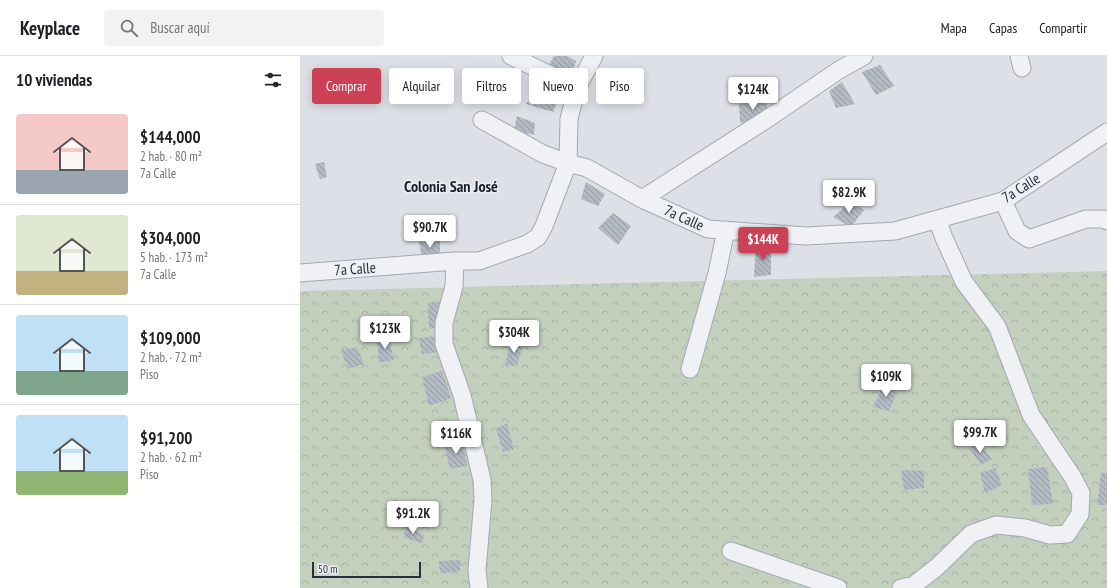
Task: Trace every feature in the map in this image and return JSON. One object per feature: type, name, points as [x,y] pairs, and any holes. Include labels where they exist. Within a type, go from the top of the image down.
[{"type":"street","points":[[511,56],[536,68]]},
{"type":"street","points":[[588,68],[594,56]]},
{"type":"street","points":[[642,199],[770,117],[839,70],[864,56]]},
{"type":"street","points":[[482,120],[543,154],[568,163],[569,119],[573,104]]},
{"type":"street","name":"7a Calle","points":[[300,272],[455,261],[479,261],[527,244],[538,237],[544,226],[568,163],[587,168],[642,199],[708,229],[806,236],[895,231],[1004,201],[1107,132]]},
{"type":"street","points":[[1004,201],[1017,231],[1029,239],[1086,218],[1104,219],[1107,221]]},
{"type":"street","points":[[901,588],[914,585],[937,567],[972,534],[996,525],[1025,528],[1050,534],[1067,534],[1080,514],[1081,493],[1072,476],[1031,415],[997,326],[964,282],[937,220]]},
{"type":"street","points":[[690,369],[717,273],[726,230]]},
{"type":"street","points":[[455,261],[454,286],[444,323],[444,344],[462,395],[482,480],[483,500],[477,570],[479,588]]},
{"type":"street","points":[[731,551],[838,588]]},
{"type":"green space","points":[[1107,271],[1107,588],[300,588],[300,291]]},
{"type":"building","points":[[554,56],[567,56],[576,61],[574,68],[553,68],[549,65]]},
{"type":"building","points":[[880,65],[894,86],[876,95],[862,72]]},
{"type":"building","points":[[842,82],[855,104],[836,108],[829,91]]},
{"type":"building","points":[[529,100],[529,104],[556,104],[553,112],[526,104]]},
{"type":"building","points":[[767,101],[768,117],[740,123],[739,104]]},
{"type":"building","points":[[517,116],[535,123],[534,135],[514,131]]},
{"type":"building","points":[[324,162],[327,177],[320,179],[315,164]]},
{"type":"building","points":[[586,182],[605,194],[598,206],[581,199]]},
{"type":"building","points":[[850,202],[864,210],[851,227],[833,217]]},
{"type":"building","points":[[613,213],[631,226],[618,245],[598,228]]},
{"type":"building","points":[[440,240],[440,255],[422,258],[419,242]]},
{"type":"building","points":[[756,242],[771,247],[771,275],[754,277]]},
{"type":"building","points":[[442,301],[440,328],[429,329],[428,303]]},
{"type":"building","points":[[388,335],[394,360],[379,363],[377,342]]},
{"type":"building","points":[[437,336],[440,352],[422,354],[419,338]]},
{"type":"building","points":[[511,340],[523,346],[517,366],[505,365]]},
{"type":"building","points":[[357,347],[364,364],[347,369],[349,366],[345,362],[341,350]]},
{"type":"building","points":[[442,371],[451,398],[429,406],[422,377]]},
{"type":"building","points":[[883,385],[898,391],[889,411],[873,407]]},
{"type":"building","points":[[507,423],[514,449],[503,452],[496,429]]},
{"type":"building","points":[[463,442],[467,466],[450,469],[444,445]]},
{"type":"building","points":[[979,442],[992,459],[981,465],[969,448]]},
{"type":"building","points":[[1047,467],[1053,504],[1032,505],[1028,469]]},
{"type":"building","points":[[995,468],[1002,485],[985,493],[980,473]]},
{"type":"building","points":[[901,470],[924,471],[924,488],[904,490]]},
{"type":"building","points":[[1101,473],[1107,474],[1107,505],[1097,505]]},
{"type":"building","points":[[405,524],[424,535],[422,543],[404,538]]},
{"type":"building","points":[[461,560],[460,571],[441,574],[438,561]]},
{"type":"district","name":"Colonia San José","points":[[451,186]]}]
